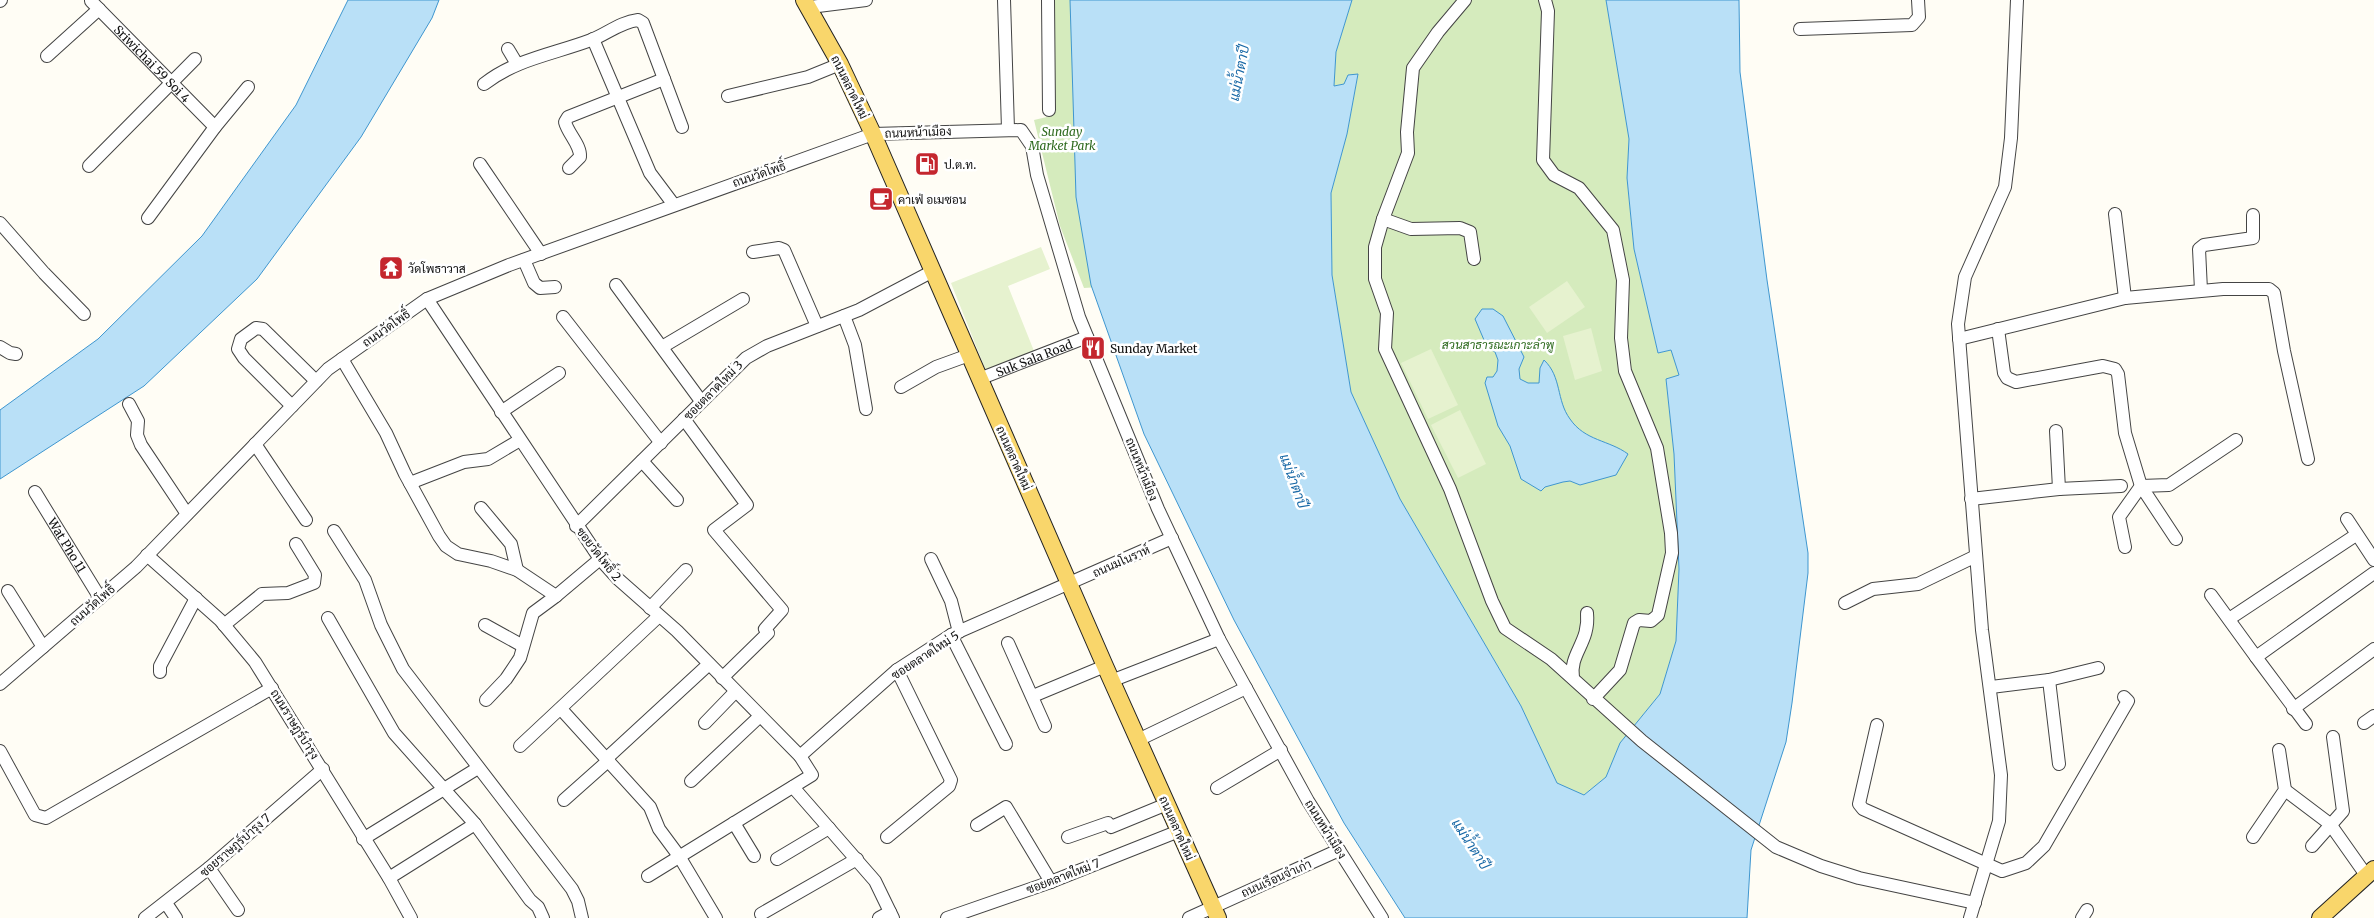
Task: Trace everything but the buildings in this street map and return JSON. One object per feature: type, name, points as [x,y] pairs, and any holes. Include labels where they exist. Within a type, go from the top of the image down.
[{"type":"main road","name":"ถนนตลาดใหม่","points":[[807,4],[840,64],[873,134],[1108,674],[1215,912]]},
{"type":"main road","points":[[2320,918],[2370,872]]},
{"type":"street","points":[[807,4],[866,0]]},
{"type":"street","points":[[1004,0],[1008,129]]},
{"type":"street","points":[[1048,0],[1049,110]]},
{"type":"street","points":[[1465,0],[1438,32],[1413,68],[1408,113],[1408,153],[1382,219],[1375,247],[1375,279],[1387,313],[1385,349],[1450,489],[1492,601],[1505,628],[1541,652],[1573,678],[1593,699],[1642,741],[1767,842],[1796,856],[1838,872],[1975,904]]},
{"type":"street","points":[[1545,0],[1548,11],[1542,160],[1554,175],[1579,188],[1613,230],[1623,280],[1621,338],[1625,370],[1657,448],[1671,533],[1672,553],[1659,613],[1655,619],[1634,623],[1620,670],[1593,699]]},
{"type":"street","points":[[1800,29],[1912,25],[1919,17],[1918,0]]},
{"type":"street","points":[[1970,918],[1999,821],[2001,776],[1991,687],[1982,630],[1958,324],[1965,277],[2005,187],[2011,138],[2017,0]]},
{"type":"street","points":[[47,56],[95,5]]},
{"type":"street","name":"Sriwichai 59 Soi 4","points":[[95,5],[215,127]]},
{"type":"street","points":[[484,84],[498,72],[517,64],[593,40],[628,21],[638,20],[643,23],[682,127]]},
{"type":"street","points":[[593,40],[650,173],[674,205]]},
{"type":"street","points":[[508,49],[517,64]]},
{"type":"street","points":[[89,166],[195,59]]},
{"type":"street","points":[[728,96],[808,77],[840,64]]},
{"type":"street","points":[[569,168],[580,157],[580,152],[566,128],[565,122],[568,117],[664,79]]},
{"type":"street","points":[[148,218],[215,127],[248,87]]},
{"type":"street","name":"ถนนหน้าเมือง","points":[[873,134],[1008,129],[1021,130],[1032,146],[1040,185],[1087,336],[1158,509],[1219,639],[1308,801],[1382,918]]},
{"type":"street","name":"ถนนวัดโพธิ์","points":[[1,680],[44,647],[147,555],[316,381],[342,359],[427,298],[540,254],[873,134]]},
{"type":"street","points":[[480,164],[540,254]]},
{"type":"street","points":[[2115,214],[2125,298]]},
{"type":"street","points":[[2201,290],[2199,249],[2204,245],[2253,238],[2253,215]]},
{"type":"street","points":[[1382,219],[1411,229],[1435,227],[1470,232],[1474,259]]},
{"type":"street","points":[[0,223],[44,273],[84,314]]},
{"type":"street","points":[[753,252],[779,248],[784,250],[817,326]]},
{"type":"street","points":[[524,260],[534,283],[540,288],[555,287]]},
{"type":"street","name":"ซอยตลาดใหม่ 3","points":[[576,526],[746,358],[767,346],[844,316],[933,272]]},
{"type":"street","points":[[616,285],[701,401]]},
{"type":"street","points":[[1959,339],[2125,298],[2201,290],[2266,288],[2274,293],[2284,351],[2308,459]]},
{"type":"street","name":"ซอยวัดโพธิ์ 2","points":[[427,298],[576,526],[600,559],[618,579],[709,664],[800,756],[812,775],[793,787]]},
{"type":"street","points":[[662,348],[743,299]]},
{"type":"street","points":[[844,316],[855,345],[866,409]]},
{"type":"street","points":[[563,317],[661,442]]},
{"type":"street","points":[[292,406],[244,358],[238,349],[241,340],[256,328],[263,329],[316,381]]},
{"type":"street","points":[[1998,329],[2004,373],[2007,378],[2016,382],[2108,365],[2115,369],[2118,374],[2125,433],[2141,486],[2176,539]]},
{"type":"street","name":"Suk Sala Road","points":[[979,379],[1087,336]]},
{"type":"street","points":[[0,347],[10,354],[16,354]]},
{"type":"street","points":[[901,387],[936,368],[969,355]]},
{"type":"street","points":[[342,359],[386,433],[438,536],[446,546],[458,554],[491,561],[517,570],[556,596]]},
{"type":"street","points":[[501,412],[559,373]]},
{"type":"street","points":[[129,404],[138,421],[137,436],[141,446],[187,514]]},
{"type":"street","points":[[684,420],[748,505],[714,530],[782,610],[765,629],[768,633],[722,678]]},
{"type":"street","points":[[2056,431],[2059,489]]},
{"type":"street","points":[[410,483],[464,462],[488,459],[520,440]]},
{"type":"street","points":[[2141,486],[2169,485],[2236,440]]},
{"type":"street","points":[[255,444],[306,520]]},
{"type":"street","points":[[642,461],[677,500]]},
{"type":"street","points":[[1971,499],[2059,489],[2121,486]]},
{"type":"street","points":[[2125,547],[2119,517],[2141,486]]},
{"type":"street","name":"Wat Pho 11","points":[[35,492],[100,598]]},
{"type":"street","points":[[481,508],[507,536],[514,551],[517,570]]},
{"type":"street","points":[[2347,519],[2374,560]]},
{"type":"street","points":[[334,531],[365,580],[376,606],[381,626],[403,669],[572,890],[578,901],[582,918]]},
{"type":"street","points":[[2229,619],[2356,535]]},
{"type":"street","name":"ถนนมโนราห์","points":[[1069,584],[1172,538]]},
{"type":"street","points":[[224,624],[262,594],[288,594],[314,583],[314,575],[296,544]]},
{"type":"street","name":"ถนนราษฎร์บำรุง","points":[[147,555],[224,624],[255,662],[323,769],[411,918]]},
{"type":"street","points":[[1845,603],[1873,589],[1918,584],[1976,556]]},
{"type":"street","points":[[486,700],[516,666],[522,654],[533,613],[600,559]]},
{"type":"street","points":[[931,559],[951,601],[955,634],[1006,744]]},
{"type":"street","points":[[520,746],[561,709],[655,612],[686,570]]},
{"type":"street","points":[[2256,657],[2374,573]]},
{"type":"street","name":"ซอยตลาดใหม่ 5","points":[[800,756],[898,670],[955,634],[1069,584]]},
{"type":"street","points":[[8,591],[44,647]]},
{"type":"street","points":[[2211,594],[2293,709],[2306,724]]},
{"type":"street","points":[[160,672],[160,666],[196,598]]},
{"type":"street","points":[[1573,678],[1575,656],[1586,635],[1587,613]]},
{"type":"street","points":[[328,618],[394,733],[446,789],[475,824],[530,900],[538,906],[543,918]]},
{"type":"street","points":[[485,625],[523,646]]},
{"type":"street","points":[[1033,696],[1219,639]]},
{"type":"street","points":[[1008,643],[1033,696],[1044,726]]},
{"type":"street","points":[[2293,709],[2374,649]]},
{"type":"street","points":[[564,800],[709,664]]},
{"type":"street","points":[[1991,687],[2049,680],[2098,668]]},
{"type":"street","points":[[887,837],[949,786],[951,780],[898,670]]},
{"type":"street","points":[[2049,680],[2059,764]]},
{"type":"street","points":[[0,751],[34,815],[46,818],[272,688]]},
{"type":"street","points":[[1138,740],[1246,688]]},
{"type":"street","points":[[705,723],[735,692]]},
{"type":"street","points":[[1877,725],[1859,804],[1863,809],[2002,871],[2026,863],[2044,846],[2128,701],[2124,697]]},
{"type":"street","points":[[561,709],[650,807],[658,829],[679,856],[716,918]]},
{"type":"street","points":[[691,781],[760,716]]},
{"type":"street","points":[[2312,846],[2330,824],[2342,814],[2343,808],[2333,737]]},
{"type":"street","points":[[1217,788],[1281,750]]},
{"type":"street","points":[[2253,837],[2285,790],[2279,750]]},
{"type":"street","points":[[363,839],[478,768]]},
{"type":"street","name":"ซอยราษฎร์บำรุง 7","points":[[146,918],[209,868],[323,769]]},
{"type":"street","points":[[648,876],[793,787],[875,881],[887,916]]},
{"type":"street","points":[[2285,790],[2330,824],[2370,872]]},
{"type":"street","points":[[1068,837],[1108,824],[1111,827],[1167,804]]},
{"type":"street","points":[[977,825],[1006,807],[1051,882]]},
{"type":"street","points":[[734,823],[754,856]]},
{"type":"street","points":[[389,878],[475,824]]},
{"type":"street","points":[[777,859],[829,828]]},
{"type":"street","name":"ซอยตลาดใหม่ 7","points":[[947,918],[1051,882],[1179,831]]},
{"type":"street","name":"ถนนเรือนจำเก่า","points":[[1189,918],[1215,912],[1339,850]]},
{"type":"street","points":[[762,914],[857,859]]},
{"type":"street","points":[[209,868],[238,910]]},
{"type":"street","points":[[166,903],[176,918]]},
{"type":"green space","name":"Sunday Market Park","points":[[1051,0],[1082,0],[1099,287],[1084,288],[1060,226],[1034,120],[1051,116]]},
{"type":"green space","name":"สวนสาธารณะเกาะลำพู","points":[[1352,0],[1606,0],[1629,139],[1627,178],[1634,249],[1658,353],[1671,350],[1679,375],[1666,379],[1674,454],[1679,569],[1676,641],[1660,694],[1620,743],[1606,777],[1584,795],[1557,784],[1521,706],[1400,499],[1351,392],[1332,275],[1331,193],[1347,134],[1358,75],[1344,84],[1334,86],[1336,52]]},
{"type":"green space","points":[[1041,247],[1050,269],[1008,286],[1034,351],[986,371],[951,283]]},
{"type":"green space","points":[[1567,281],[1585,307],[1547,333],[1529,307]]},
{"type":"green space","points":[[1591,328],[1602,371],[1575,380],[1563,336]]},
{"type":"green space","points":[[1431,349],[1458,405],[1428,419],[1401,363]]},
{"type":"green space","points":[[1460,410],[1486,464],[1458,478],[1431,425]]},
{"type":"water","points":[[348,0],[439,0],[432,18],[361,137],[257,279],[144,386],[0,479],[0,410],[98,339],[202,236],[296,105]]},
{"type":"water","name":"แม่น้ำตาปี","points":[[1070,0],[1352,0],[1336,52],[1334,86],[1344,84],[1348,75],[1358,74],[1347,134],[1331,193],[1332,275],[1351,392],[1400,499],[1521,706],[1557,783],[1584,795],[1606,777],[1620,743],[1660,694],[1676,641],[1679,569],[1674,454],[1666,379],[1679,375],[1671,350],[1658,353],[1634,249],[1627,178],[1629,139],[1606,0],[1739,0],[1740,72],[1767,280],[1808,553],[1808,573],[1786,742],[1751,850],[1747,918],[1405,918],[1344,823],[1234,620],[1144,434],[1091,285],[1076,197]]},
{"type":"water","points":[[1482,309],[1493,309],[1503,316],[1524,357],[1519,369],[1520,379],[1528,383],[1539,383],[1540,368],[1544,360],[1554,374],[1566,412],[1576,426],[1590,436],[1621,449],[1628,454],[1616,475],[1580,485],[1570,481],[1563,482],[1545,487],[1541,491],[1521,479],[1510,446],[1498,426],[1485,383],[1487,377],[1493,377],[1497,371],[1498,360],[1495,352],[1487,347],[1475,319]]},
{"type":"place","name":"ป.ต.ท.","points":[[927,164]]},
{"type":"place","name":"คาเฟ่ อเมซอน","points":[[881,199]]},
{"type":"place","name":"วัดโพธาวาส","points":[[391,268]]},
{"type":"place","name":"Sunday Market","points":[[1093,348]]}]
